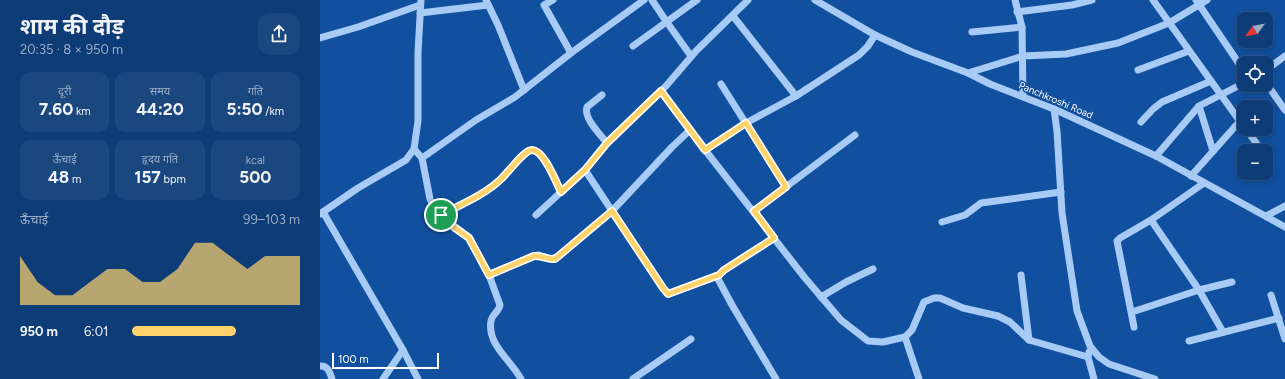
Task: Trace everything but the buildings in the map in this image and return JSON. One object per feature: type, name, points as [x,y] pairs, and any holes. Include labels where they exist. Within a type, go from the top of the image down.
[{"type":"street","points":[[553,0],[544,5],[571,53]]},
{"type":"street","points":[[422,158],[476,120],[515,97],[571,53],[644,0]]},
{"type":"street","points":[[652,0],[691,56]]},
{"type":"street","points":[[633,46],[697,0]]},
{"type":"street","points":[[536,215],[585,170],[607,143],[661,91],[691,56],[748,0]]},
{"type":"street","name":"Panchkroshi Road","points":[[815,0],[875,35],[912,52],[968,73],[990,84],[1054,109],[1156,156],[1285,227]]},
{"type":"street","points":[[1016,0],[1017,12],[1022,26],[1023,96]]},
{"type":"street","points":[[1017,12],[1092,0]]},
{"type":"street","points":[[1153,0],[1237,118]]},
{"type":"street","points":[[968,73],[1023,56],[1066,54],[1118,43],[1169,24],[1197,3],[1207,0]]},
{"type":"street","points":[[320,38],[358,27],[421,2],[418,52],[418,121],[414,149],[406,160],[358,188],[321,213],[403,350],[418,379]]},
{"type":"street","points":[[420,13],[487,3],[498,25],[524,90]]},
{"type":"street","points":[[1197,3],[1237,61]]},
{"type":"street","points":[[733,16],[796,96]]},
{"type":"street","points":[[972,32],[1022,26]]},
{"type":"street","points":[[705,150],[746,123],[796,96],[859,55],[868,46],[875,35]]},
{"type":"street","points":[[1138,70],[1189,51]]},
{"type":"street","points":[[1273,65],[1285,56]]},
{"type":"street","points":[[1141,122],[1162,102],[1211,81]]},
{"type":"street","points":[[721,84],[786,187]]},
{"type":"street","points":[[1156,156],[1200,106],[1237,87]]},
{"type":"street","points":[[661,91],[705,150],[821,297],[842,320],[868,341],[883,342],[905,337],[912,330],[924,302],[934,298],[940,298],[963,308],[998,316],[1010,322],[1029,340],[1088,357]]},
{"type":"street","points":[[1272,92],[1285,110]]},
{"type":"street","points":[[602,96],[587,107],[586,110],[589,120],[607,143]]},
{"type":"street","points":[[1200,106],[1213,151]]},
{"type":"street","points":[[1054,109],[1064,227],[1077,311],[1090,346],[1099,357],[1108,364],[1155,379]]},
{"type":"street","points":[[489,275],[534,256],[539,255],[551,260],[555,259],[612,211],[690,130]]},
{"type":"street","points":[[1191,176],[1213,151],[1237,131]]},
{"type":"street","points":[[754,211],[855,136]]},
{"type":"street","points":[[1251,136],[1257,144]]},
{"type":"street","points":[[414,149],[422,158],[430,199],[433,205],[455,228],[469,238],[489,275],[500,305],[500,309],[493,315],[491,321],[492,339],[521,379]]},
{"type":"street","points":[[441,215],[490,188],[500,180],[526,152],[532,150],[538,152],[544,158],[561,192]]},
{"type":"street","points":[[585,170],[668,294],[719,275],[724,270],[774,238]]},
{"type":"street","points":[[1134,327],[1117,241],[1151,220],[1204,183]]},
{"type":"street","points":[[942,222],[965,215],[981,203],[1061,192]]},
{"type":"street","points":[[1266,216],[1285,206]]},
{"type":"street","points":[[1151,220],[1199,290],[1223,332]]},
{"type":"street","points":[[821,297],[846,282],[873,270]]},
{"type":"street","points":[[719,275],[718,279],[722,288],[776,379]]},
{"type":"street","points":[[1021,275],[1029,340]]},
{"type":"street","points":[[1132,312],[1199,290],[1232,282]]},
{"type":"street","points":[[1271,295],[1285,339]]},
{"type":"street","points":[[1189,341],[1278,318]]},
{"type":"street","points":[[905,337],[919,379]]},
{"type":"street","points":[[633,379],[691,340]]},
{"type":"street","points":[[1090,346],[1088,357],[1094,379]]},
{"type":"street","points":[[384,379],[403,350]]},
{"type":"street","points":[[320,366],[326,367],[332,379]]},
{"type":"route","points":[[661,91],[705,150],[746,123],[786,187],[754,211],[774,238],[724,270],[719,275],[668,294],[612,211],[555,259],[551,260],[539,255],[534,256],[489,275],[469,238],[441,215],[490,188],[500,180],[526,152],[532,150],[538,152],[544,158],[561,192],[585,170],[607,143],[661,91]]}]
